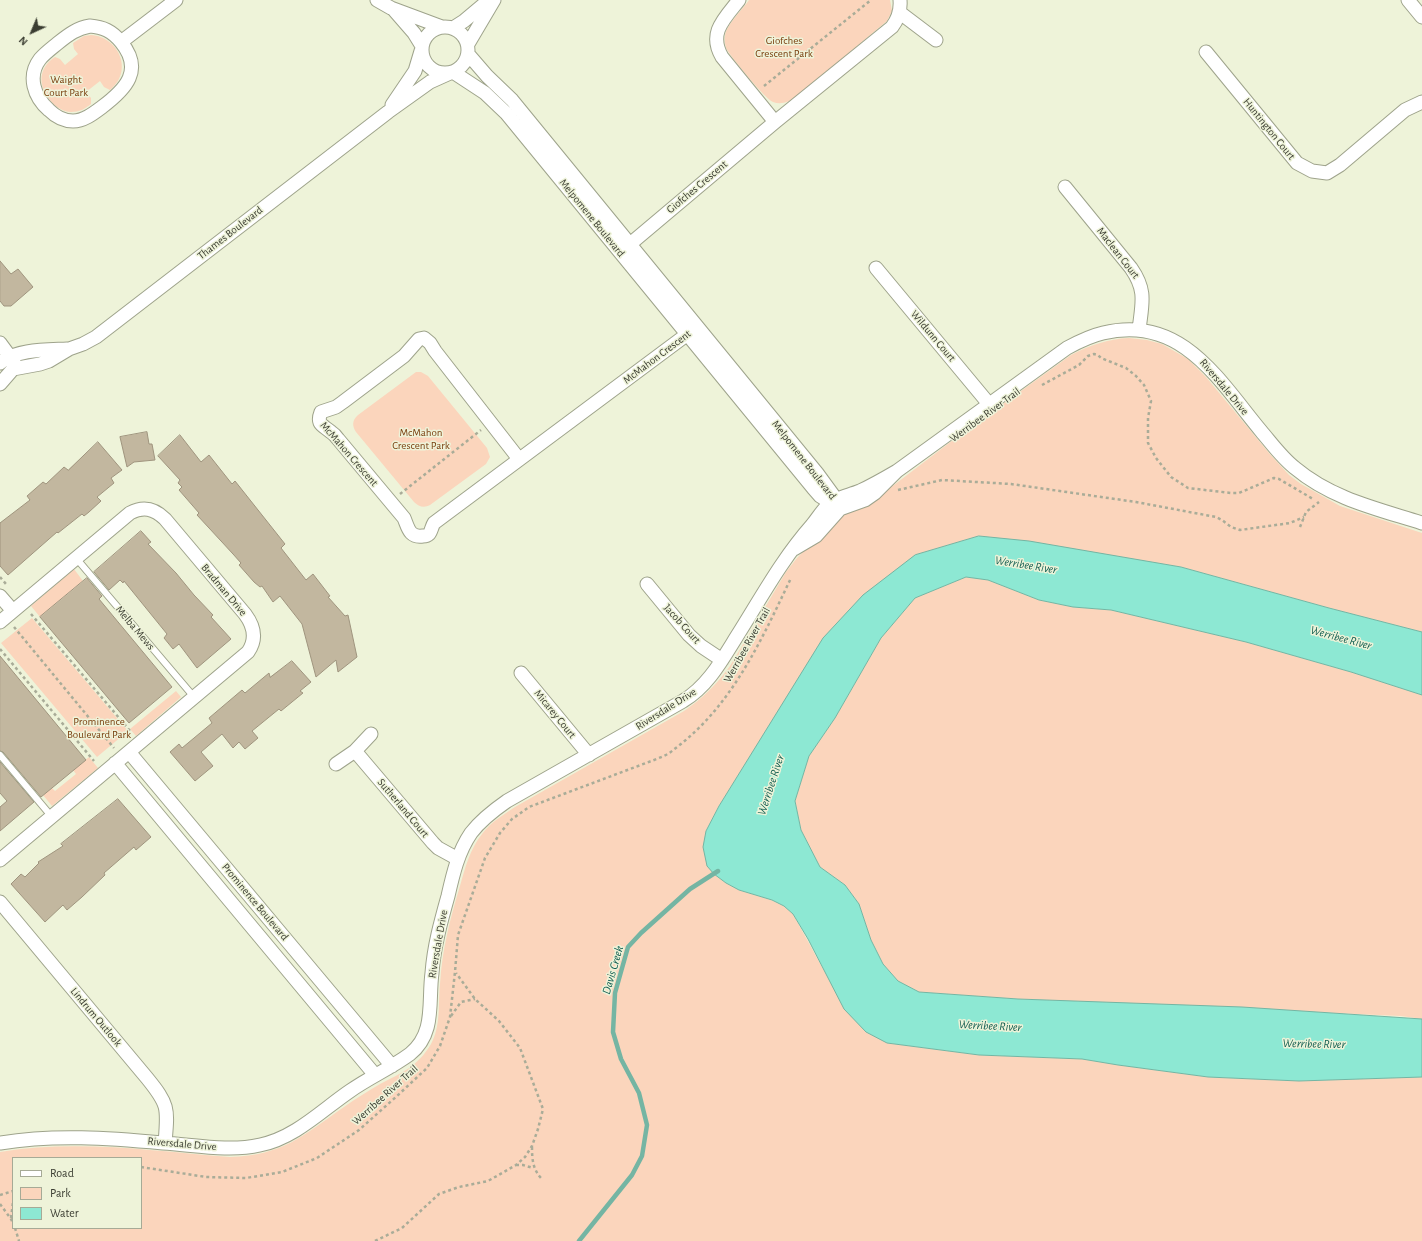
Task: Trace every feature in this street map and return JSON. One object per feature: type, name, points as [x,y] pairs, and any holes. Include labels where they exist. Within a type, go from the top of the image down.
[{"type":"street","points":[[121,42],[176,0]]},
{"type":"street","points":[[377,0],[391,8],[460,32],[465,37],[468,49]]},
{"type":"street","points":[[489,0],[464,21],[447,27],[435,29],[428,33],[424,39],[422,48],[423,57],[430,69],[436,72],[451,73],[463,65],[468,49],[494,0]]},
{"type":"street","points":[[739,0],[719,27],[716,34],[718,50],[722,57],[775,122]]},
{"type":"street","points":[[1408,0],[1422,17]]},
{"type":"street","name":"Giofches Crescent","points":[[899,6],[936,40]]},
{"type":"street","name":"Giofches Crescent","points":[[625,248],[775,122],[892,28],[897,20],[899,6]]},
{"type":"street","points":[[391,8],[414,33],[422,48]]},
{"type":"street","points":[[90,26],[99,26],[113,33],[121,42],[130,58],[130,75],[123,90],[114,98],[93,114],[75,121],[68,121],[60,118],[46,108],[35,92],[32,81],[36,65],[48,51],[76,30],[90,26]]},
{"type":"street","name":"Thames Boulevard","points":[[388,112],[415,71],[422,48]]},
{"type":"street","name":"Melpomene Boulevard","points":[[468,49],[488,76],[512,100],[625,248],[692,331],[813,488],[820,496],[835,504]]},
{"type":"street","name":"Huntington Court","points":[[1206,52],[1297,163],[1312,171],[1327,173],[1340,165],[1405,110],[1422,102]]},
{"type":"street","name":"Melpomene Boulevard","points":[[451,73],[485,93],[506,113],[625,248]]},
{"type":"street","name":"Thames Boulevard","points":[[9,362],[40,364],[49,361],[69,349],[83,344],[106,330],[388,112],[430,82],[451,73]]},
{"type":"street","name":"Maclean Court","points":[[1065,187],[1132,268],[1140,280],[1143,294],[1140,330]]},
{"type":"street","name":"Wildunn Court","points":[[876,268],[989,404]]},
{"type":"street","name":"Riversdale Drive","points":[[0,1143],[41,1138],[94,1137],[226,1148],[260,1146],[275,1141],[299,1128],[351,1090],[392,1066],[417,1049],[429,1025],[432,972],[439,928],[458,859],[471,834],[487,816],[496,809],[691,696],[709,678],[722,660],[776,571],[792,550],[816,536],[835,504],[865,500],[875,493],[898,471],[989,404],[1067,348],[1087,338],[1115,330],[1140,330],[1151,332],[1180,343],[1202,360],[1283,456],[1307,478],[1323,488],[1357,503],[1422,523]]},
{"type":"street","name":"McMahon Crescent","points":[[519,459],[434,351],[430,343],[424,338],[419,339],[404,356],[343,402],[336,407],[321,412],[319,417],[319,422],[324,428],[330,431],[338,439],[404,518],[407,528],[412,534],[419,537],[427,536],[430,534],[434,523],[692,331]]},
{"type":"street","points":[[0,343],[9,362],[9,372],[0,384]]},
{"type":"street","name":"Bradman Drive","points":[[0,860],[248,652],[252,646],[253,633],[252,626],[245,614],[172,527],[160,514],[146,509],[136,510],[130,513],[6,617]]},
{"type":"street","name":"Jacob Court","points":[[647,584],[689,635],[701,646],[722,660]]},
{"type":"street","points":[[0,596],[6,617]]},
{"type":"street","name":"Micarey Court","points":[[521,673],[589,755]]},
{"type":"street","points":[[336,764],[355,751],[371,734]]},
{"type":"street","name":"Sutherland Court","points":[[355,751],[433,843],[438,848],[458,859]]},
{"type":"street","name":"Prominence Boulevard","points":[[122,757],[203,839],[392,1066]]},
{"type":"street","name":"Prominence Boulevard","points":[[122,757],[189,852],[375,1075]]},
{"type":"street","points":[[189,852],[203,839]]},
{"type":"street","name":"Lindrum Outlook","points":[[0,902],[162,1097],[167,1115],[165,1143]]},
{"type":"street","points":[[292,976],[307,964]]},
{"type":"lane","name":"Melba Mews","points":[[76,558],[194,697]]},
{"type":"lane","points":[[0,755],[52,817]]},
{"type":"path","points":[[753,95],[871,0]]},
{"type":"path","points":[[1040,386],[1079,365],[1088,356],[1094,354],[1098,355],[1101,358],[1126,368],[1136,376],[1144,386],[1151,401],[1148,418],[1148,443],[1156,458],[1172,477],[1188,488],[1239,493],[1274,478],[1279,479],[1318,502],[1325,504]]},
{"type":"path","points":[[390,501],[490,422]]},
{"type":"path","points":[[900,486],[893,491],[942,480],[1011,484],[1136,502],[1216,517],[1231,527],[1240,530],[1290,523],[1304,517]]},
{"type":"path","points":[[1300,528],[1304,517],[1312,506],[1318,502]]},
{"type":"path","name":"Werribee River Trail","points":[[142,1166],[206,1177],[246,1178],[282,1172],[317,1158],[359,1130],[426,1068],[440,1046],[450,1017],[456,972],[458,935],[485,858],[500,833],[512,818],[529,808],[654,760],[672,751],[695,732],[734,686],[759,642],[794,573]]},
{"type":"path","points":[[6,617],[122,757]]},
{"type":"path","points":[[0,649],[94,761]]},
{"type":"path","points":[[375,1241],[402,1228],[439,1194],[459,1187],[488,1181],[516,1165],[525,1157],[532,1146],[543,1109],[520,1048],[499,1021],[475,999],[456,972]]},
{"type":"path","points":[[450,1017],[460,1002],[475,999]]},
{"type":"path","points":[[532,1146],[532,1161],[534,1168],[542,1179]]},
{"type":"path","points":[[516,1165],[534,1168]]},
{"type":"path","points":[[0,1195],[12,1190]]},
{"type":"path","points":[[0,1204],[11,1219]]},
{"type":"path","points":[[11,1219],[12,1210]]},
{"type":"path","points":[[15,1229],[19,1241]]},
{"type":"green space","name":"Giofches Crescent Park","points":[[749,0],[890,0],[892,11],[887,21],[796,97],[788,102],[779,103],[773,102],[756,86],[726,48],[725,39],[728,27]]},
{"type":"green space","name":"Waight Court Park","points":[[91,35],[101,37],[116,48],[122,65],[121,74],[117,82],[110,90],[104,87],[100,81],[86,92],[91,98],[91,104],[82,110],[71,112],[65,111],[54,104],[45,93],[41,80],[43,71],[47,64],[55,57],[60,59],[65,65],[78,54],[74,49],[73,43],[84,36]]},
{"type":"green space","points":[[1129,338],[1147,340],[1162,344],[1188,359],[1206,377],[1269,453],[1289,475],[1301,484],[1340,506],[1422,533],[1422,632],[1181,567],[979,536],[750,757],[719,806],[706,831],[714,874],[739,890],[771,900],[784,906],[793,914],[822,967],[887,1043],[979,1055],[1082,1059],[1208,1077],[1299,1081],[1422,1077],[1422,1241],[0,1241],[0,1152],[57,1146],[86,1146],[144,1149],[230,1157],[265,1152],[279,1148],[304,1135],[357,1098],[409,1068],[426,1052],[434,1037],[438,1022],[443,959],[453,910],[471,852],[482,834],[489,826],[515,807],[684,711],[703,696],[720,679],[730,666],[786,572],[797,558],[837,517],[873,501],[953,440],[1071,355],[1099,343]]},
{"type":"green space","name":"McMahon Crescent Park","points":[[416,372],[421,372],[428,376],[487,448],[490,457],[486,464],[430,505],[424,507],[414,502],[356,432],[353,425],[358,415]]},
{"type":"green space","points":[[74,569],[83,581],[40,617],[31,606]]},
{"type":"green space","points":[[966,577],[988,580],[1039,600],[1073,607],[1111,610],[1246,642],[1351,672],[1422,695],[1422,1019],[1401,1016],[1018,999],[919,992],[898,981],[883,964],[871,940],[859,904],[845,885],[820,867],[801,830],[795,801],[809,756],[835,718],[881,638],[915,598]]},
{"type":"green space","name":"Prominence Boulevard Park","points":[[32,618],[128,731],[97,757],[1,643]]},
{"type":"green space","points":[[176,691],[181,697],[136,736],[130,729]]},
{"type":"green space","points":[[89,757],[98,768],[52,806],[43,795],[52,788],[55,791],[76,774],[73,770]]},
{"type":"water","name":"Werribee River","points":[[979,536],[1029,541],[1181,567],[1422,632],[1422,695],[1351,672],[1246,642],[1111,610],[1073,607],[1039,600],[988,580],[966,577],[915,598],[881,638],[835,718],[809,756],[795,801],[801,830],[820,867],[845,885],[859,904],[871,940],[883,964],[898,981],[919,992],[1018,999],[1242,1007],[1422,1019],[1422,1077],[1299,1081],[1208,1077],[1082,1059],[979,1055],[887,1043],[866,1032],[844,1009],[808,939],[793,914],[784,906],[772,900],[739,890],[726,883],[714,874],[707,866],[703,847],[706,831],[719,806],[823,638],[863,595],[915,555]]},
{"type":"building","points":[[0,261],[11,274],[18,269],[33,287],[11,306],[4,306],[0,301]]},
{"type":"building","points":[[147,432],[149,444],[152,444],[155,460],[134,462],[127,467],[120,437]]},
{"type":"building","points":[[180,435],[201,462],[209,455],[232,484],[235,481],[285,544],[281,548],[306,580],[313,574],[330,596],[328,597],[345,616],[348,615],[357,657],[338,672],[336,660],[316,677],[302,624],[280,596],[273,602],[262,586],[260,587],[254,582],[239,565],[241,563],[197,515],[199,513],[179,490],[182,487],[178,483],[180,480],[158,456]]},
{"type":"building","points":[[98,442],[122,470],[111,478],[114,483],[97,497],[101,501],[89,512],[84,516],[82,514],[58,533],[57,532],[8,575],[0,566],[0,523],[30,500],[27,496],[43,482],[46,484],[64,467],[68,470]]},
{"type":"building","points":[[141,531],[151,542],[148,544],[213,615],[211,617],[231,639],[197,668],[179,644],[173,649],[164,638],[167,634],[124,581],[123,583],[120,580],[109,590],[94,572]]},
{"type":"building","points":[[87,578],[102,596],[99,599],[172,687],[129,723],[40,617]]},
{"type":"building","points":[[0,656],[86,760],[41,797],[3,752],[0,751]]},
{"type":"building","points":[[292,661],[311,682],[300,691],[303,693],[281,711],[279,709],[252,731],[258,738],[245,749],[239,742],[233,748],[222,734],[201,752],[213,766],[195,781],[170,752],[179,744],[182,748],[212,723],[209,718],[242,690],[245,693],[269,673],[270,677]]},
{"type":"building","points":[[0,762],[34,802],[0,831],[0,807],[7,801],[0,793]]},
{"type":"building","points":[[118,799],[151,837],[136,850],[134,847],[104,873],[105,875],[67,910],[63,905],[45,922],[11,884],[21,874],[25,877],[39,863],[38,862],[63,846],[61,844]]},
{"type":"waterway","name":"Davis Creek","points":[[579,1241],[632,1175],[642,1156],[647,1125],[639,1093],[621,1059],[613,1032],[615,993],[628,947],[641,933],[690,889],[718,871]]}]
